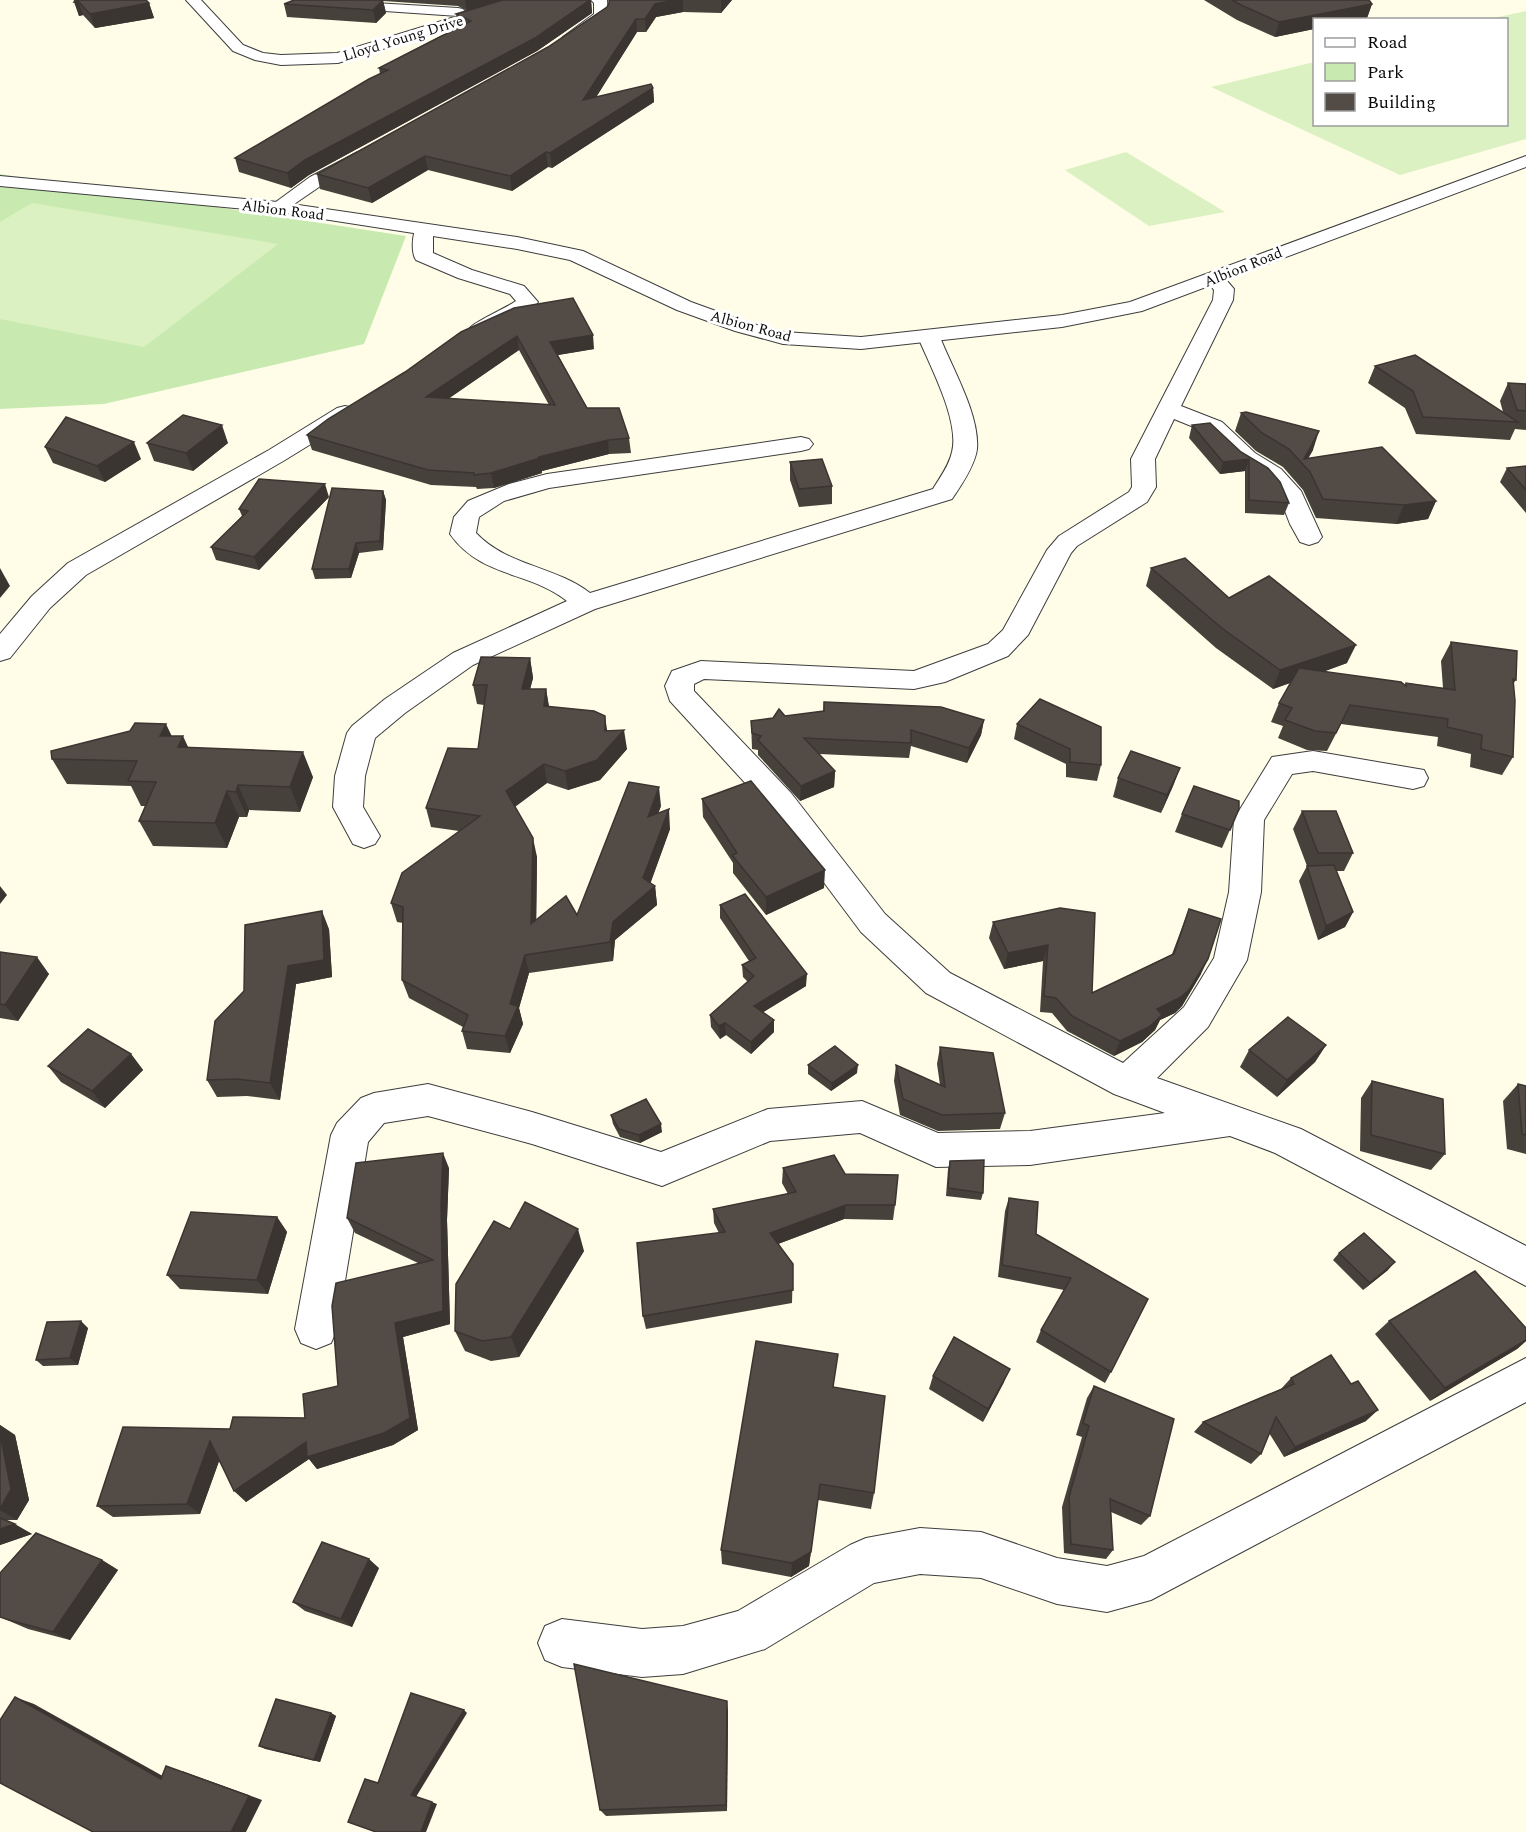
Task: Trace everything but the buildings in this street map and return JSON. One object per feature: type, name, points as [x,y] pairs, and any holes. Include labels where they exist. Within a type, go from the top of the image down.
[{"type":"street","name":"Lloyd Young Drive","points":[[193,0],[238,48],[260,57],[281,60],[338,58],[525,0]]},
{"type":"street","points":[[552,50],[601,16],[601,1],[598,0]]},
{"type":"street","points":[[375,7],[454,12],[496,9]]},
{"type":"street","points":[[278,207],[316,181],[375,148]]},
{"type":"street","name":"Albion Road","points":[[0,181],[278,207],[424,231],[517,243],[576,255],[684,306],[742,327],[783,338],[861,343],[1062,321],[1135,307],[1215,279],[1277,253],[1526,160]]},
{"type":"street","points":[[424,231],[423,256],[465,274],[517,290],[528,302],[506,317],[465,335]]},
{"type":"street","points":[[1215,279],[1224,289],[1223,300],[1143,459],[1144,487],[1138,497],[1078,535],[1060,550],[1014,635],[998,650],[935,675],[914,680],[700,670],[682,678],[681,694],[780,801],[873,923],[938,983],[1127,1083],[1287,1141],[1526,1267]]},
{"type":"street","points":[[364,836],[348,807],[350,777],[362,734],[395,706],[462,659],[586,603],[943,494],[961,462],[965,438],[964,428],[929,337]]},
{"type":"street","points":[[0,652],[41,602],[77,569],[277,455],[368,398]]},
{"type":"street","points":[[1168,409],[1214,427],[1247,458],[1273,474],[1288,491],[1309,537]]},
{"type":"street","points":[[586,603],[565,587],[497,562],[472,547],[463,534],[464,521],[470,511],[512,490],[548,482],[801,444]]},
{"type":"street","points":[[1127,1083],[1196,1017],[1230,960],[1245,892],[1249,819],[1283,764],[1313,761],[1413,778]]},
{"type":"street","points":[[316,1329],[350,1135],[374,1110],[428,1100],[532,1128],[662,1169],[768,1125],[862,1117],[936,1150],[1030,1148],[1230,1120]]},
{"type":"street","points":[[562,1643],[642,1653],[683,1650],[748,1632],[866,1561],[920,1551],[981,1556],[1057,1581],[1107,1589],[1151,1577],[1526,1378]]},
{"type":"green space","points":[[1526,11],[1526,139],[1400,175],[1211,87],[1313,62],[1313,126],[1508,126],[1508,18],[1494,18]]},
{"type":"green space","points":[[1126,152],[1225,212],[1149,226],[1065,170]]},
{"type":"green space","points":[[0,174],[406,236],[364,344],[104,404],[0,409]]},
{"type":"green space","points":[[32,203],[278,244],[144,347],[0,319],[0,222]]}]
